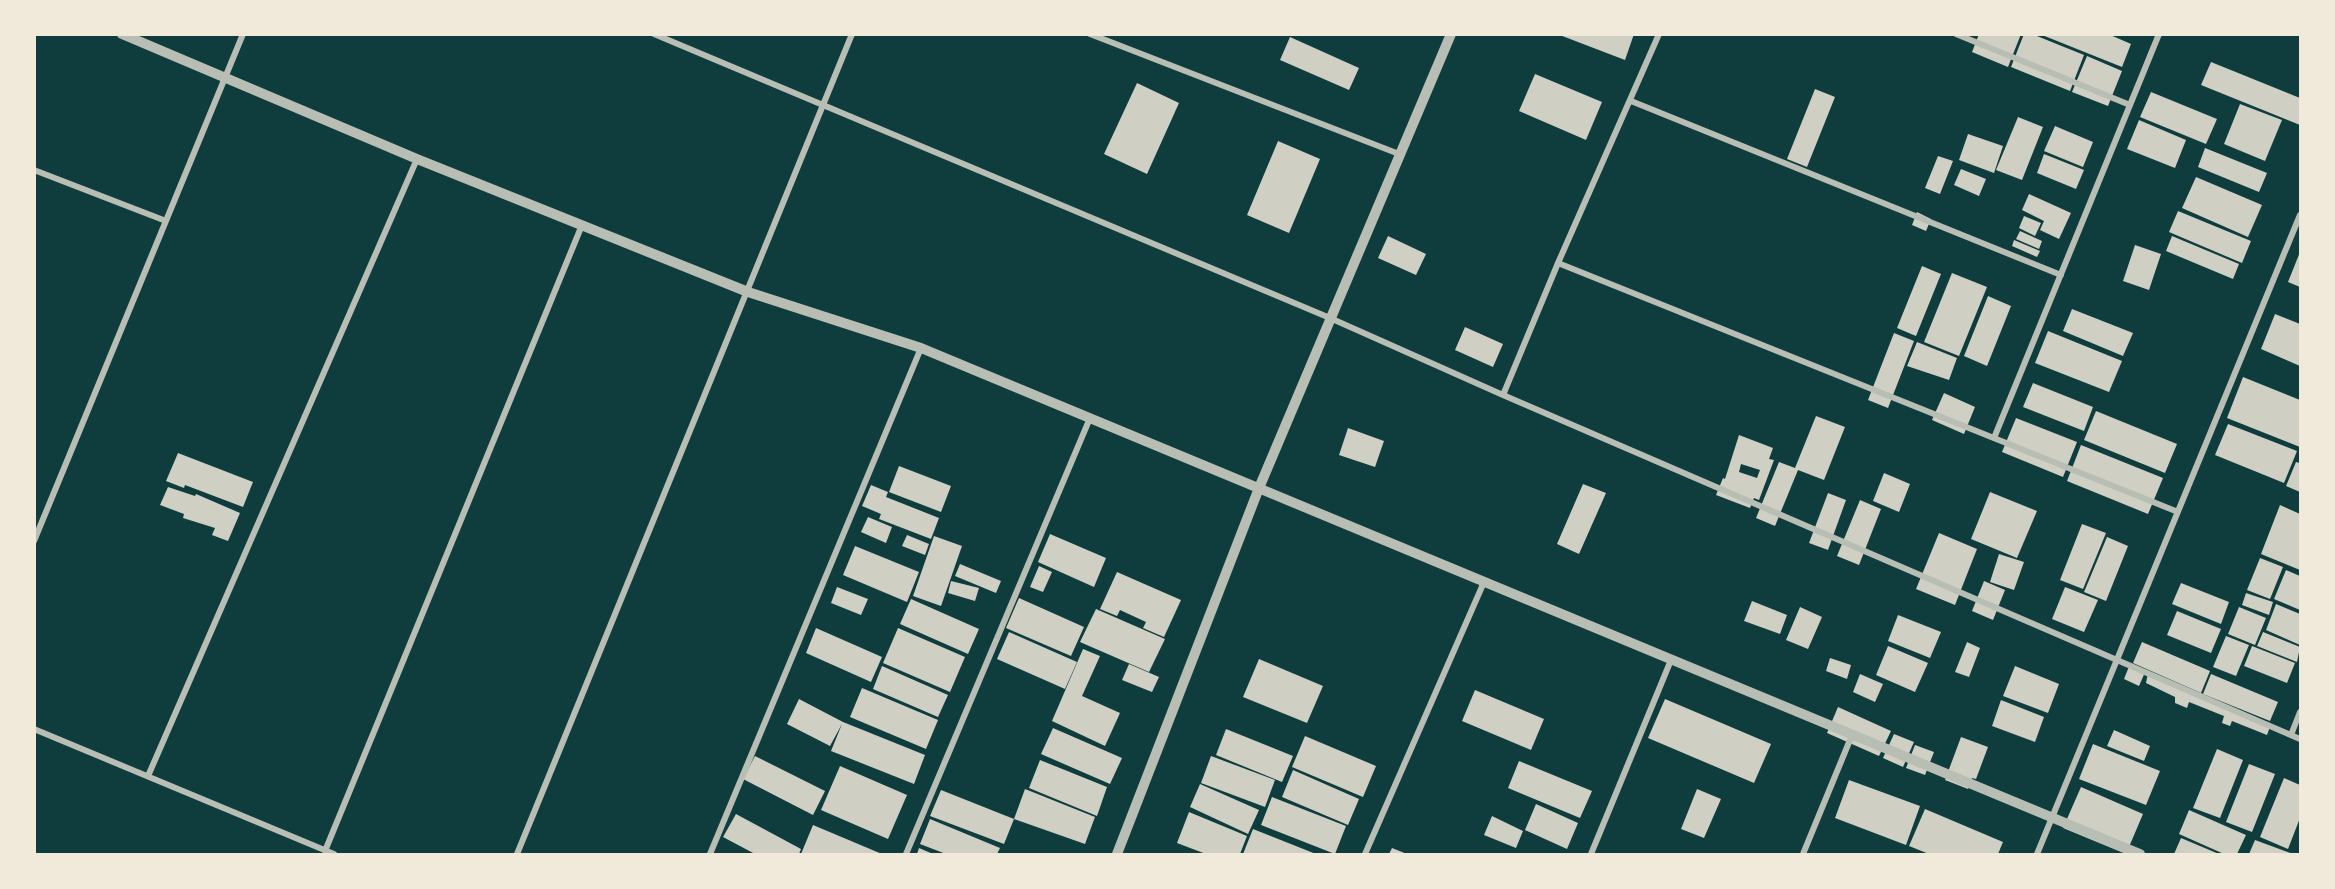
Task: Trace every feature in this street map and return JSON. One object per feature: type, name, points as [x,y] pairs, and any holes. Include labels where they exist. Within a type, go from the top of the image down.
[{"type":"street","points":[[122,34],[417,159],[748,292],[921,348],[2140,855]]},
{"type":"street","points":[[34,541],[243,34]]},
{"type":"street","points":[[654,34],[1329,318],[2301,739]]},
{"type":"street","points":[[517,855],[852,34]]},
{"type":"street","points":[[1090,34],[1399,154]]},
{"type":"street","points":[[1117,855],[1258,488],[1451,34]]},
{"type":"street","points":[[1503,395],[1558,263],[1659,34]]},
{"type":"street","points":[[1956,34],[2130,105]]},
{"type":"street","points":[[1994,438],[2159,34]]},
{"type":"street","points":[[1631,101],[2061,274]]},
{"type":"street","points":[[148,776],[417,159]]},
{"type":"street","points":[[34,170],[166,221]]},
{"type":"street","points":[[2037,855],[2301,215]]},
{"type":"street","points":[[325,851],[582,225]]},
{"type":"street","points":[[1558,263],[2178,512]]},
{"type":"street","points":[[710,855],[921,348]]},
{"type":"street","points":[[906,855],[1090,418]]},
{"type":"street","points":[[1365,855],[1484,582]]},
{"type":"street","points":[[1591,855],[1671,660]]},
{"type":"street","points":[[2291,735],[2301,712]]},
{"type":"street","points":[[34,729],[334,855]]},
{"type":"street","points":[[1803,855],[1852,735]]},
{"type":"building","points":[[1557,34],[1634,34],[1625,60]]},
{"type":"building","points":[[1979,34],[2021,34],[2008,67],[1972,52]]},
{"type":"building","points":[[2024,34],[2032,34],[2084,55],[2070,91],[2011,67]]},
{"type":"building","points":[[2108,34],[2131,44],[2122,67],[2042,35]]},
{"type":"building","points":[[1290,37],[1359,68],[1349,90],[1280,60]]},
{"type":"building","points":[[2087,56],[2122,71],[2108,106],[2072,92]]},
{"type":"building","points":[[2211,62],[2300,98],[2300,125],[2201,85]]},
{"type":"building","points":[[1535,74],[1602,102],[1586,140],[1519,111]]},
{"type":"building","points":[[1137,83],[1179,103],[1147,174],[1104,154]]},
{"type":"building","points":[[1815,89],[1835,97],[1807,167],[1787,159]]},
{"type":"building","points":[[2151,92],[2217,119],[2206,144],[2140,117]]},
{"type":"building","points":[[2240,104],[2282,120],[2265,161],[2224,144]]},
{"type":"building","points":[[2018,117],[2043,127],[2022,180],[1996,170]]},
{"type":"building","points":[[2139,120],[2186,140],[2175,168],[2127,149]]},
{"type":"building","points":[[2055,126],[2093,142],[2083,167],[2044,151]]},
{"type":"building","points":[[1968,134],[2003,146],[1994,173],[1959,160]]},
{"type":"building","points":[[1278,141],[1320,159],[1289,233],[1247,215]]},
{"type":"building","points":[[2205,148],[2267,173],[2259,192],[2198,167]]},
{"type":"building","points":[[2044,154],[2084,170],[2076,189],[2037,173]]},
{"type":"building","points":[[1938,156],[1953,161],[1940,194],[1925,188]]},
{"type":"building","points":[[1961,169],[1986,179],[1979,196],[1954,185]]},
{"type":"building","points":[[2196,177],[2262,205],[2248,237],[2182,208]]},
{"type":"building","points":[[2029,194],[2071,213],[2059,239],[2040,230],[2044,221],[2022,210]]},
{"type":"building","points":[[2178,211],[2251,241],[2242,263],[2169,232]]},
{"type":"building","points":[[1917,212],[1931,219],[1926,231],[1912,225]]},
{"type":"building","points":[[2024,216],[2041,223],[2035,236],[2019,228]]},
{"type":"building","points":[[2020,231],[2042,241],[2039,249],[2016,239]]},
{"type":"building","points":[[1388,236],[1426,254],[1416,275],[1378,258]]},
{"type":"building","points":[[2172,236],[2239,264],[2233,279],[2166,251]]},
{"type":"building","points":[[2014,240],[2040,251],[2037,257],[2012,246]]},
{"type":"building","points":[[2135,245],[2161,254],[2149,290],[2123,281]]},
{"type":"building","points":[[2300,252],[2300,287],[2288,282]]},
{"type":"building","points":[[1922,266],[1941,274],[1916,336],[1897,328]]},
{"type":"building","points":[[1952,273],[1987,287],[1959,356],[1924,342]]},
{"type":"building","points":[[1988,296],[2011,306],[1987,366],[1964,356]]},
{"type":"building","points":[[2072,309],[2133,333],[2123,356],[2063,331]]},
{"type":"building","points":[[2275,314],[2300,324],[2300,366],[2261,349]]},
{"type":"building","points":[[1465,327],[1503,344],[1493,367],[1455,350]]},
{"type":"building","points":[[2048,331],[2122,361],[2109,392],[2035,363]]},
{"type":"building","points":[[1894,333],[1914,341],[1888,408],[1868,400]]},
{"type":"building","points":[[1917,342],[1957,358],[1949,380],[1907,366]]},
{"type":"building","points":[[2243,377],[2300,400],[2300,447],[2227,418]]},
{"type":"building","points":[[2033,383],[2093,407],[2084,431],[2023,407]]},
{"type":"building","points":[[1944,393],[1975,407],[1964,434],[1932,420]]},
{"type":"building","points":[[2096,411],[2177,444],[2165,473],[2084,440]]},
{"type":"building","points":[[1816,416],[1845,427],[1824,480],[1798,470],[1775,526],[1756,518],[1779,462],[1795,468]]},
{"type":"building","points":[[2016,418],[2077,442],[2063,477],[2002,452]]},
{"type":"building","points":[[2228,424],[2297,451],[2284,483],[2215,455]]},
{"type":"building","points":[[1348,428],[1384,441],[1375,467],[1339,455]]},
{"type":"building","points":[[1739,435],[1773,448],[1769,459],[1774,460],[1759,500],[1754,498],[1750,508],[1716,495],[1723,478],[1725,479]],"holes":[[[1741,464],[1760,470],[1757,478],[1739,472]]]},
{"type":"building","points":[[2081,445],[2163,478],[2148,514],[2067,481]]},
{"type":"building","points":[[178,453],[253,482],[243,507],[185,485],[184,488],[166,481]]},
{"type":"building","points":[[2296,462],[2300,463],[2300,492],[2286,486]]},
{"type":"building","points":[[899,466],[951,486],[941,512],[889,492]]},
{"type":"building","points":[[1884,473],[1910,484],[1899,512],[1873,501]]},
{"type":"building","points":[[1583,484],[1606,493],[1579,554],[1557,544]]},
{"type":"building","points":[[871,485],[888,492],[886,497],[939,518],[931,539],[879,519],[881,514],[862,506]]},
{"type":"building","points":[[168,487],[195,496],[196,494],[240,513],[228,541],[212,535],[215,528],[183,518],[184,514],[160,505]]},
{"type":"building","points":[[1990,492],[2037,511],[2017,558],[1971,539]]},
{"type":"building","points":[[1828,493],[1846,500],[1828,550],[1809,543]]},
{"type":"building","points":[[1860,500],[1881,509],[1859,565],[1837,556]]},
{"type":"building","points":[[2280,505],[2300,514],[2300,570],[2261,554]]},
{"type":"building","points":[[868,517],[892,527],[886,543],[861,532]]},
{"type":"building","points":[[2082,524],[2106,533],[2083,589],[2060,580]]},
{"type":"building","points":[[1939,533],[1977,549],[1955,605],[1916,589]]},
{"type":"building","points":[[1050,534],[1106,558],[1094,587],[1038,562]]},
{"type":"building","points":[[907,535],[929,544],[925,555],[902,546]]},
{"type":"building","points":[[934,536],[962,546],[941,606],[913,596]]},
{"type":"building","points":[[2107,537],[2128,546],[2106,601],[2084,592]]},
{"type":"building","points":[[855,546],[919,572],[907,602],[843,575]]},
{"type":"building","points":[[1999,554],[2024,562],[2014,590],[1990,582]]},
{"type":"building","points":[[2260,558],[2283,567],[2270,599],[2247,590]]},
{"type":"building","points":[[960,564],[1001,581],[996,593],[955,576]]},
{"type":"building","points":[[1039,566],[1052,572],[1043,592],[1030,587]]},
{"type":"building","points":[[2286,570],[2300,576],[2300,610],[2274,599]]},
{"type":"building","points":[[1117,572],[1181,600],[1164,637],[1143,628],[1146,622],[1120,610],[1117,616],[1100,609]]},
{"type":"building","points":[[951,581],[979,588],[975,601],[948,593]]},
{"type":"building","points":[[1984,581],[2005,590],[1993,620],[1972,611]]},
{"type":"building","points":[[2181,583],[2229,602],[2221,624],[2172,604]]},
{"type":"building","points":[[837,587],[868,599],[861,615],[831,603]]},
{"type":"building","points":[[2065,587],[2098,600],[2084,632],[2052,619]]},
{"type":"building","points":[[2246,593],[2273,602],[2269,615],[2242,605]]},
{"type":"building","points":[[1019,598],[1084,627],[1071,656],[1006,628]]},
{"type":"building","points":[[911,599],[979,629],[968,654],[900,624]]},
{"type":"building","points":[[1752,601],[1787,615],[1780,634],[1744,621]]},
{"type":"building","points":[[2276,604],[2300,614],[2300,645],[2266,630]]},
{"type":"building","points":[[1800,607],[1822,617],[1808,649],[1786,640]]},
{"type":"building","points":[[2239,607],[2266,618],[2255,645],[2228,634]]},
{"type":"building","points":[[1096,609],[1165,639],[1149,672],[1080,642]]},
{"type":"building","points":[[2177,611],[2221,629],[2211,653],[2167,635]]},
{"type":"building","points":[[1898,615],[1941,632],[1930,658],[1888,641]]},
{"type":"building","points":[[816,628],[882,657],[871,682],[806,653]]},
{"type":"building","points":[[898,628],[965,657],[950,692],[883,663]]},
{"type":"building","points":[[1009,632],[1077,662],[1065,689],[997,659]]},
{"type":"building","points":[[2263,632],[2300,647],[2297,662],[2257,646]]},
{"type":"building","points":[[2226,636],[2249,645],[2236,676],[2213,667]]},
{"type":"building","points":[[1967,642],[1980,648],[1969,677],[1955,672]]},
{"type":"building","points":[[2142,642],[2210,671],[2201,693],[2133,663]]},
{"type":"building","points":[[1888,646],[1928,663],[1915,692],[1876,675]]},
{"type":"building","points":[[2252,646],[2295,663],[2287,683],[2244,666]]},
{"type":"building","points":[[1083,649],[1100,656],[1082,696],[1120,713],[1105,746],[1052,721]]},
{"type":"building","points":[[1830,658],[1851,665],[1847,679],[1826,671]]},
{"type":"building","points":[[1259,659],[1323,686],[1307,723],[1243,697]]},
{"type":"building","points":[[1129,664],[1159,677],[1152,692],[1122,680]]},
{"type":"building","points":[[2130,664],[2146,670],[2139,686],[2124,679]]},
{"type":"building","points":[[882,666],[948,695],[938,717],[873,689]]},
{"type":"building","points":[[2015,666],[2059,684],[2048,713],[2003,696]]},
{"type":"building","points":[[2148,673],[2271,724],[2267,735],[2232,721],[2230,726],[2222,723],[2224,716],[2189,702],[2187,708],[2175,703],[2175,697],[2146,683]]},
{"type":"building","points":[[1860,674],[1883,684],[1875,702],[1853,692]]},
{"type":"building","points":[[2211,674],[2278,702],[2270,721],[2203,694]]},
{"type":"building","points":[[862,688],[938,720],[926,749],[850,717]]},
{"type":"building","points":[[1475,690],[1544,719],[1531,750],[1462,721]]},
{"type":"building","points":[[799,699],[843,722],[925,755],[914,784],[831,751],[842,724],[830,746],[787,724]]},
{"type":"building","points":[[1665,699],[1771,744],[1754,783],[1648,738]]},
{"type":"building","points":[[2001,700],[2044,717],[2035,742],[1992,726]]},
{"type":"building","points":[[1838,707],[1891,731],[1879,756],[1827,733]]},
{"type":"building","points":[[1053,728],[1122,758],[1110,784],[1041,754]]},
{"type":"building","points":[[1226,729],[1293,756],[1282,782],[1216,755]]},
{"type":"building","points":[[2114,730],[2150,746],[2144,761],[2107,746]]},
{"type":"building","points":[[1894,734],[1914,742],[1903,767],[1883,758]]},
{"type":"building","points":[[1305,736],[1376,766],[1363,797],[1292,767]]},
{"type":"building","points":[[1961,737],[1988,747],[1976,779],[1972,778],[1968,789],[1945,780]]},
{"type":"building","points":[[2093,744],[2160,771],[2146,805],[2079,779]]},
{"type":"building","points":[[1915,745],[1934,752],[1925,775],[1906,768]]},
{"type":"building","points":[[2217,749],[2243,760],[2220,818],[2193,808]]},
{"type":"building","points":[[755,756],[825,791],[813,815],[743,779]]},
{"type":"building","points":[[1211,756],[1275,780],[1265,807],[1201,783]]},
{"type":"building","points":[[1040,760],[1107,787],[1097,816],[1029,788]]},
{"type":"building","points":[[1519,761],[1592,791],[1580,818],[1508,788]]},
{"type":"building","points":[[2249,764],[2275,774],[2252,832],[2226,822]]},
{"type":"building","points":[[840,766],[907,795],[888,839],[821,810]]},
{"type":"building","points":[[1293,770],[1359,799],[1348,825],[1282,797]]},
{"type":"building","points":[[2284,778],[2300,785],[2300,818],[2288,849],[2260,837]]},
{"type":"building","points":[[1849,780],[1920,806],[1906,845],[1835,818]]},
{"type":"building","points":[[1200,784],[1259,810],[1248,834],[1190,807]]},
{"type":"building","points":[[2081,787],[2143,814],[2126,854],[2063,828]]},
{"type":"building","points":[[1025,789],[1095,817],[1085,844],[1014,819]]},
{"type":"building","points":[[1697,789],[1721,799],[1704,838],[1681,829]]},
{"type":"building","points":[[941,790],[1014,819],[1004,844],[930,816]]},
{"type":"building","points":[[1272,797],[1346,826],[1335,854],[1261,825]]},
{"type":"building","points":[[1536,804],[1578,823],[1567,849],[1525,830]]},
{"type":"building","points":[[1925,809],[2003,842],[1998,854],[1929,854],[1909,846]]},
{"type":"building","points":[[2189,810],[2246,835],[2237,854],[2224,854],[2179,834]]},
{"type":"building","points":[[1189,812],[1247,836],[1240,854],[1206,854],[1177,843]]},
{"type":"building","points":[[736,814],[801,849],[799,854],[755,854],[723,837]]},
{"type":"building","points":[[1492,816],[1523,831],[1516,848],[1484,835]]},
{"type":"building","points":[[930,819],[1000,848],[997,854],[946,854],[920,844]]},
{"type":"building","points":[[813,825],[882,854],[801,854]]},
{"type":"building","points":[[1253,829],[1316,854],[1243,854]]},
{"type":"building","points":[[2181,838],[2219,854],[2174,854]]},
{"type":"building","points":[[2255,840],[2293,854],[2249,854]]},
{"type":"building","points":[[919,848],[933,854],[917,854]]},
{"type":"building","points":[[1392,848],[1407,854],[1389,854]]}]
